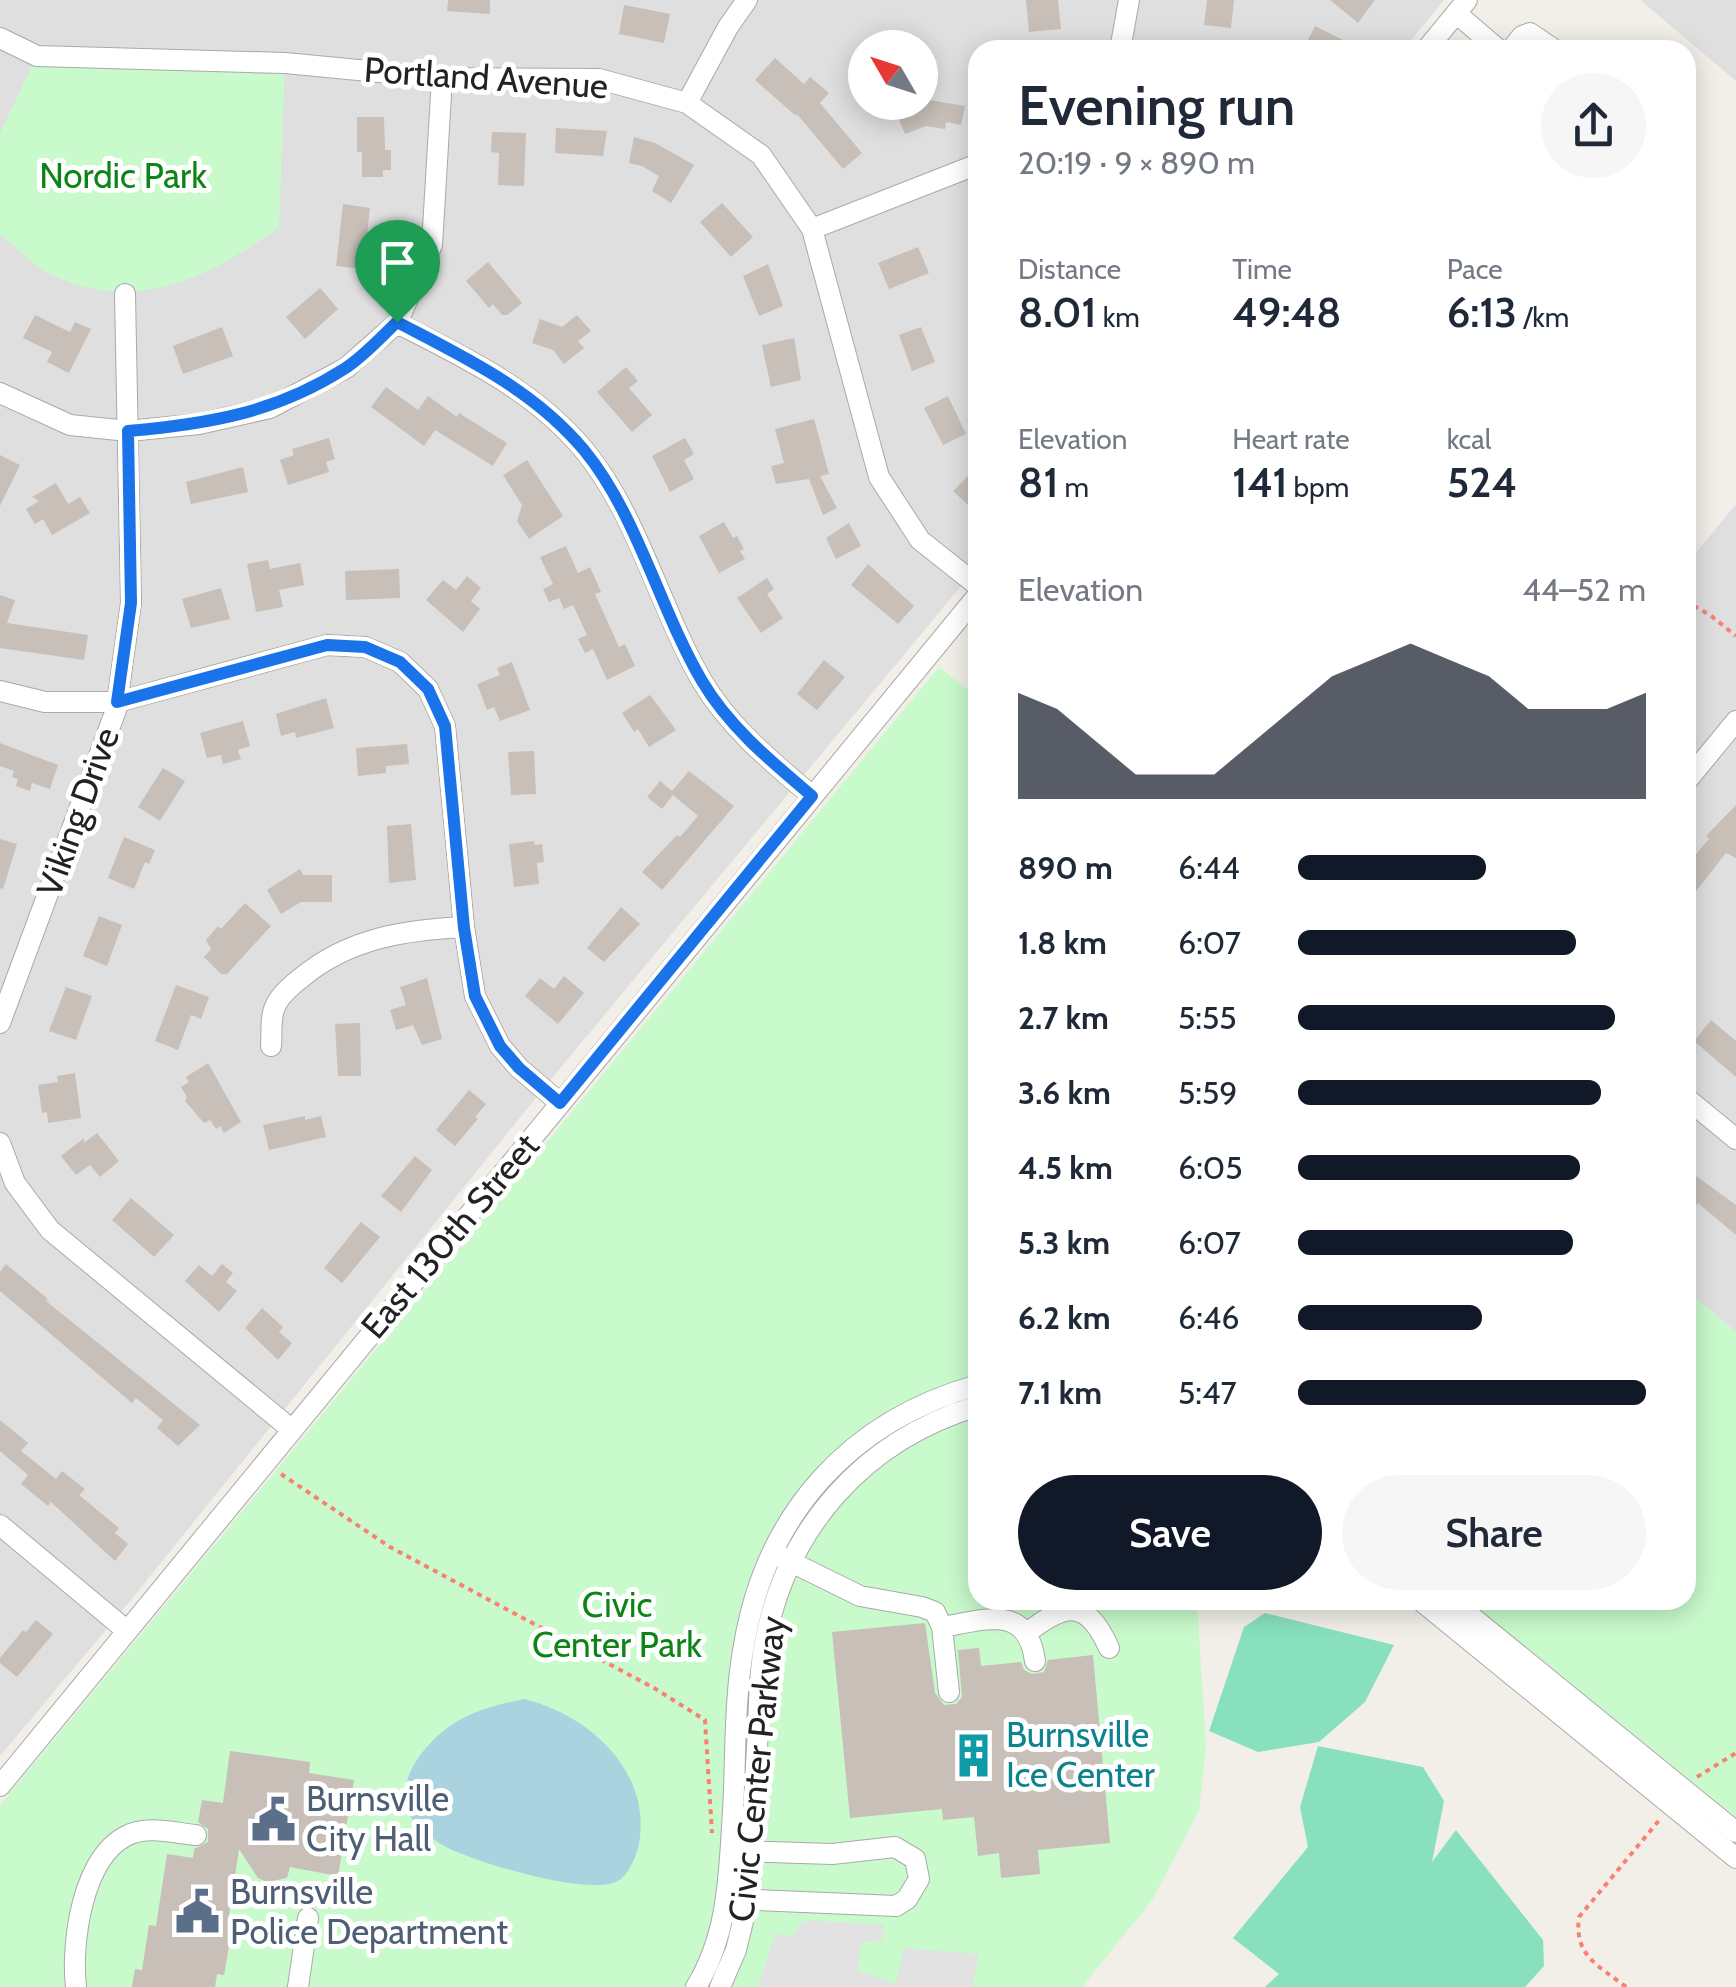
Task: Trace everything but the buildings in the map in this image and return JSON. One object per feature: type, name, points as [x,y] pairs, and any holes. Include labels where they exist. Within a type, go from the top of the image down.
[{"type":"street","points":[[687,103],[728,26],[747,0]]},
{"type":"street","points":[[1122,40],[1129,0]]},
{"type":"street","points":[[1434,40],[1461,7],[1490,40]]},
{"type":"street","points":[[1519,40],[1530,33],[1540,40]]},
{"type":"street","name":"Portland Avenue","points":[[0,38],[38,56],[89,60],[285,63],[442,78],[599,79],[687,103],[761,155],[812,229],[879,477],[920,540],[968,578]]},
{"type":"street","points":[[0,393],[70,425],[128,431],[199,424],[270,408],[346,368],[397,322],[432,245],[442,78]]},
{"type":"street","points":[[812,229],[968,168]]},
{"type":"street","name":"Viking Drive","points":[[0,1023],[117,702],[131,603],[125,294]]},
{"type":"street","points":[[397,322],[489,370],[528,396],[586,452],[614,496],[702,683],[752,744],[812,796]]},
{"type":"street","name":"East 130th Street","points":[[0,1786],[968,607]]},
{"type":"street","points":[[0,691],[44,702],[117,702],[327,645],[365,647],[400,662],[428,689],[445,726],[464,928],[475,996],[486,1024],[519,1068],[560,1103]]},
{"type":"street","points":[[1696,770],[1736,721]]},
{"type":"street","points":[[271,1046],[274,1007],[314,966],[386,936],[412,930],[464,928]]},
{"type":"street","points":[[1696,1106],[1736,1139]]},
{"type":"street","points":[[0,1143],[16,1183],[50,1230],[291,1429]]},
{"type":"street","name":"Civic Center Parkway","points":[[720,1987],[736,1950],[738,1845],[763,1652],[780,1557],[806,1496],[840,1458],[906,1412],[968,1388]]},
{"type":"street","name":"Civic Center Parkway","points":[[780,1557],[864,1465],[916,1430],[968,1410]]},
{"type":"street","points":[[0,1525],[126,1630]]},
{"type":"street","points":[[780,1557],[860,1596],[929,1609],[939,1617],[942,1627],[949,1692]]},
{"type":"street","points":[[1027,1632],[1060,1610],[1079,1610],[1093,1619],[1109,1648]]},
{"type":"street","points":[[1433,1610],[1677,1797],[1736,1832]]},
{"type":"street","points":[[1462,1610],[1677,1797],[1736,1858]]},
{"type":"street","points":[[942,1627],[998,1619],[1015,1622],[1027,1632],[1035,1661]]},
{"type":"street","points":[[76,1987],[75,1933],[95,1872],[106,1852],[126,1836],[147,1830],[196,1835]]},
{"type":"street","points":[[737,1899],[896,1906],[907,1898],[919,1879],[915,1858],[895,1847],[832,1854],[738,1845]]},
{"type":"street","name":"Civic Center Parkway","points":[[696,1987],[737,1899]]},
{"type":"street","points":[[298,1987],[308,1918]]},
{"type":"path","points":[[1696,607],[1736,636]]},
{"type":"path","points":[[264,1462],[390,1547],[654,1688],[705,1720],[711,1833],[738,1845]]},
{"type":"path","points":[[1626,1987],[1587,1957],[1580,1946],[1579,1917],[1699,1774],[1736,1753]]},
{"type":"shaded area","points":[[0,0],[1444,0],[1411,40],[968,40],[968,578],[556,1073],[0,1756]]},
{"type":"shaded area","points":[[1640,0],[1736,0],[1736,81],[1696,47],[1696,40],[1687,40]]},
{"type":"shaded area","points":[[1736,504],[1736,1332],[1696,1298],[1696,553]]},
{"type":"shaded area","points":[[802,1922],[884,1925],[882,1941],[861,1942],[858,1970],[896,1984],[904,1948],[979,1954],[972,1987],[758,1987],[775,1934],[792,1936]]},
{"type":"green space","name":"Nordic Park","points":[[37,56],[285,63],[279,227],[226,262],[198,275],[140,291],[79,285],[48,273],[29,260],[0,234],[0,133]]},
{"type":"green space","name":"Civic Center Park","points":[[939,667],[968,690],[968,1610],[1198,1610],[1206,1747],[1199,1810],[1153,1899],[1082,1987],[0,1987],[0,1805]]},
{"type":"green space","points":[[1696,1298],[1736,1332],[1736,1817],[1480,1610],[1696,1610]]},
{"type":"green space","points":[[1265,1613],[1394,1645],[1365,1702],[1319,1742],[1258,1752],[1209,1731],[1244,1627]]},
{"type":"green space","points":[[1318,1746],[1423,1767],[1444,1801],[1432,1862],[1456,1830],[1543,1940],[1544,1966],[1525,1987],[1265,1987],[1279,1974],[1233,1938],[1308,1847],[1300,1807]]},
{"type":"water","points":[[524,1699],[547,1706],[590,1731],[623,1767],[640,1812],[640,1837],[634,1859],[622,1878],[609,1884],[589,1885],[509,1870],[448,1848],[412,1819],[406,1806],[407,1779],[432,1742],[470,1715]]},
{"type":"place","name":"Burnsville Ice Center","points":[[973,1755]]},
{"type":"place","name":"Burnsville City Hall","points":[[273,1819]]},
{"type":"place","name":"Burnsville Police Department","points":[[197,1912]]},
{"type":"route","points":[[397,322],[489,370],[541,405],[586,452],[614,496],[702,683],[752,744],[812,796],[560,1103],[500,1046],[475,996],[464,928],[445,726],[428,689],[400,662],[365,647],[327,645],[117,702],[131,603],[128,431],[199,424],[270,408],[346,368],[397,322]]}]
